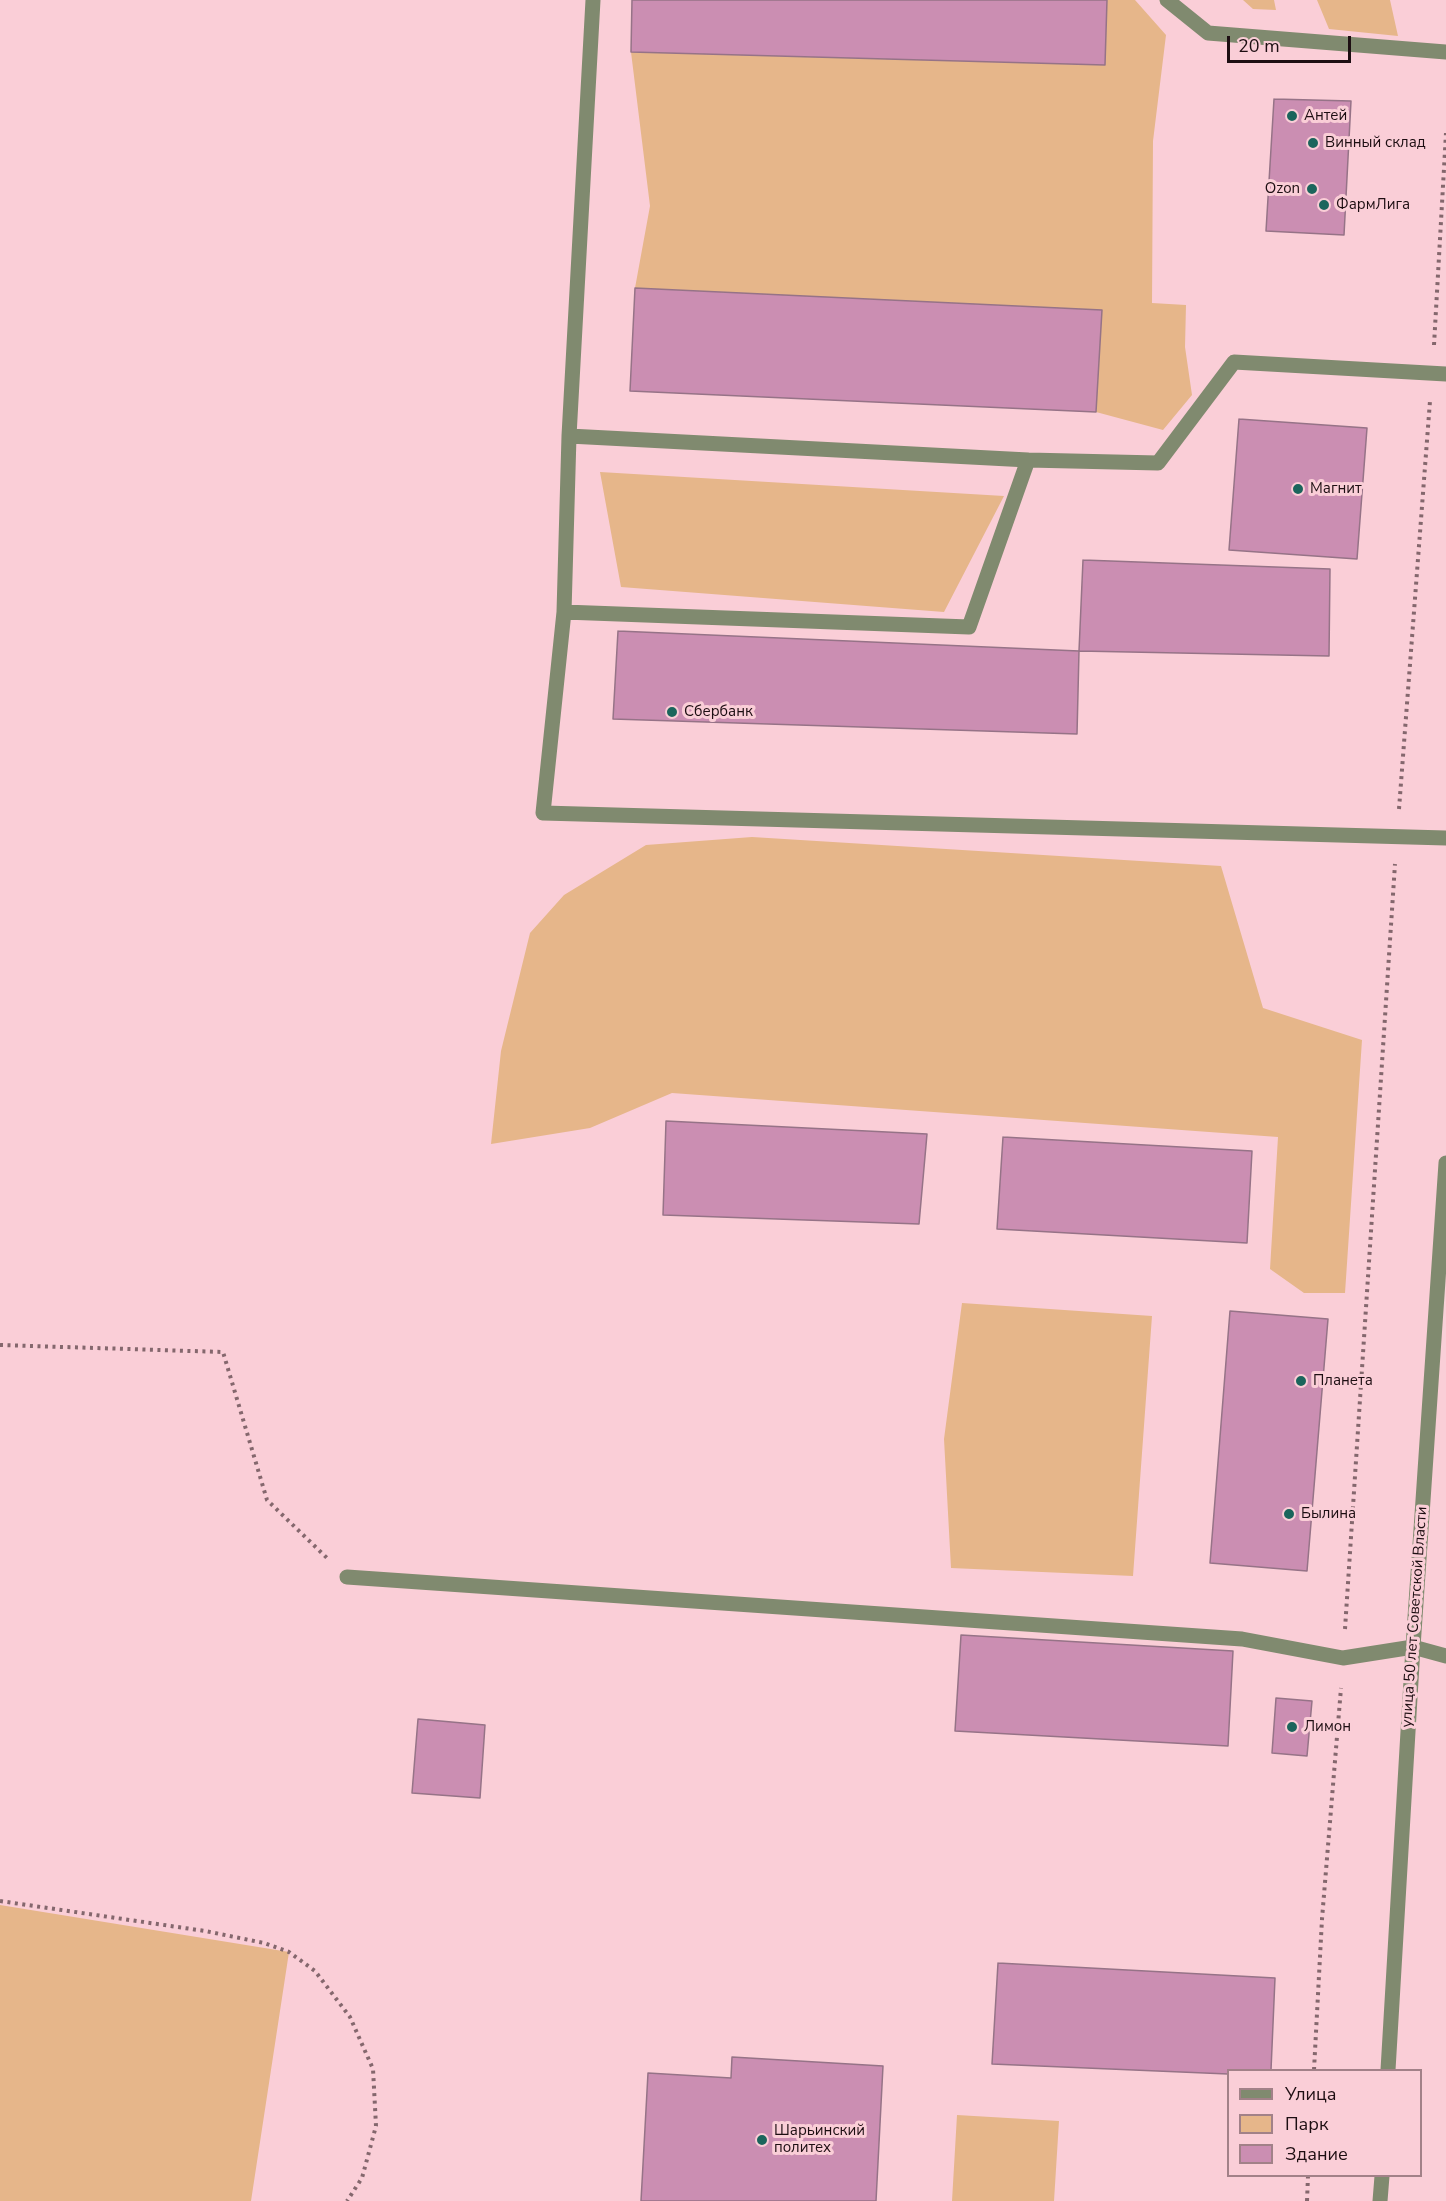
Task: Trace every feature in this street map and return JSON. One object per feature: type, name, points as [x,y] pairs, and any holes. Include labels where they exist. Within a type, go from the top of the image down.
[{"type":"street","points":[[593,0],[569,436],[564,612],[543,813],[1446,838]]},
{"type":"street","points":[[1167,0],[1208,33],[1446,52]]},
{"type":"street","points":[[569,436],[1028,460],[1158,463],[1234,362],[1439,374]]},
{"type":"street","points":[[564,612],[969,627],[1028,460]]},
{"type":"street","name":"улица 50 лет Советской Власти","points":[[1388,2069],[1413,1647],[1446,1163]]},
{"type":"street","points":[[347,1577],[1242,1639],[1343,1658],[1413,1647],[1446,1656]]},
{"type":"street","points":[[1380,2201],[1382,2177]]},
{"type":"path","points":[[1314,2069],[1322,1919],[1343,1658],[1397,837],[1439,374],[1446,133]]},
{"type":"path","points":[[0,1345],[224,1352],[267,1500],[347,1577]]},
{"type":"path","points":[[0,1901],[205,1931],[264,1943],[289,1952],[315,1971],[350,2017],[372,2069],[376,2126],[363,2178],[347,2201]]},
{"type":"path","points":[[1307,2201],[1308,2177]]},
{"type":"green space","points":[[1107,0],[1135,0],[1166,35],[1153,141],[1152,303],[1186,305],[1185,347],[1192,395],[1163,430],[1096,412],[1101,310],[635,288],[650,206],[631,52],[1105,65]]},
{"type":"green space","points":[[1243,0],[1274,0],[1276,10],[1253,9]]},
{"type":"green space","points":[[1317,0],[1390,0],[1398,36],[1329,29]]},
{"type":"green space","points":[[600,472],[1004,496],[944,612],[621,587]]},
{"type":"green space","points":[[752,837],[1221,866],[1263,1008],[1362,1040],[1345,1293],[1304,1293],[1270,1269],[1278,1137],[672,1093],[590,1128],[491,1144],[501,1051],[530,933],[564,895],[646,845]]},
{"type":"green space","points":[[962,1303],[1152,1316],[1133,1576],[951,1568],[944,1439]]},
{"type":"green space","points":[[0,1905],[289,1952],[251,2201],[0,2201]]},
{"type":"green space","points":[[957,2115],[1059,2121],[1054,2201],[952,2201]]},
{"type":"building","points":[[632,0],[1107,0],[1105,65],[631,52]]},
{"type":"building","points":[[1274,99],[1351,101],[1344,235],[1266,231]]},
{"type":"building","points":[[635,288],[1102,310],[1096,412],[630,391]]},
{"type":"building","name":"Магнит","points":[[1239,419],[1367,428],[1357,559],[1229,550]]},
{"type":"building","points":[[1083,560],[1330,569],[1329,656],[1079,651]]},
{"type":"building","points":[[618,631],[1079,651],[1077,734],[613,719]]},
{"type":"building","points":[[666,1121],[927,1134],[919,1224],[663,1215]]},
{"type":"building","points":[[1003,1137],[1252,1151],[1247,1243],[997,1229]]},
{"type":"building","points":[[1230,1311],[1328,1319],[1307,1571],[1210,1563]]},
{"type":"building","points":[[961,1635],[1233,1651],[1228,1746],[955,1731]]},
{"type":"building","name":"Лимон","points":[[1276,1698],[1312,1701],[1307,1756],[1272,1753]]},
{"type":"building","points":[[418,1719],[485,1725],[480,1798],[412,1793]]},
{"type":"building","points":[[998,1963],[1275,1978],[1271,2069],[1227,2069],[1227,2074],[992,2064]]},
{"type":"building","name":"Шарьинский политех","points":[[732,2057],[883,2066],[876,2201],[641,2201],[648,2073],[731,2078]]},
{"type":"place","name":"Антей","points":[[1292,116]]},
{"type":"place","name":"Винный склад","points":[[1313,143]]},
{"type":"place","name":"Ozon","points":[[1312,189]]},
{"type":"place","name":"ФармЛига","points":[[1324,205]]},
{"type":"place","name":"Магнит","points":[[1298,489]]},
{"type":"place","name":"Сбербанк","points":[[672,712]]},
{"type":"place","name":"Планета","points":[[1301,1381]]},
{"type":"place","name":"Былина","points":[[1289,1514]]},
{"type":"place","name":"Лимон","points":[[1292,1727]]},
{"type":"place","name":"Шарьинский политех","points":[[762,2140]]}]
